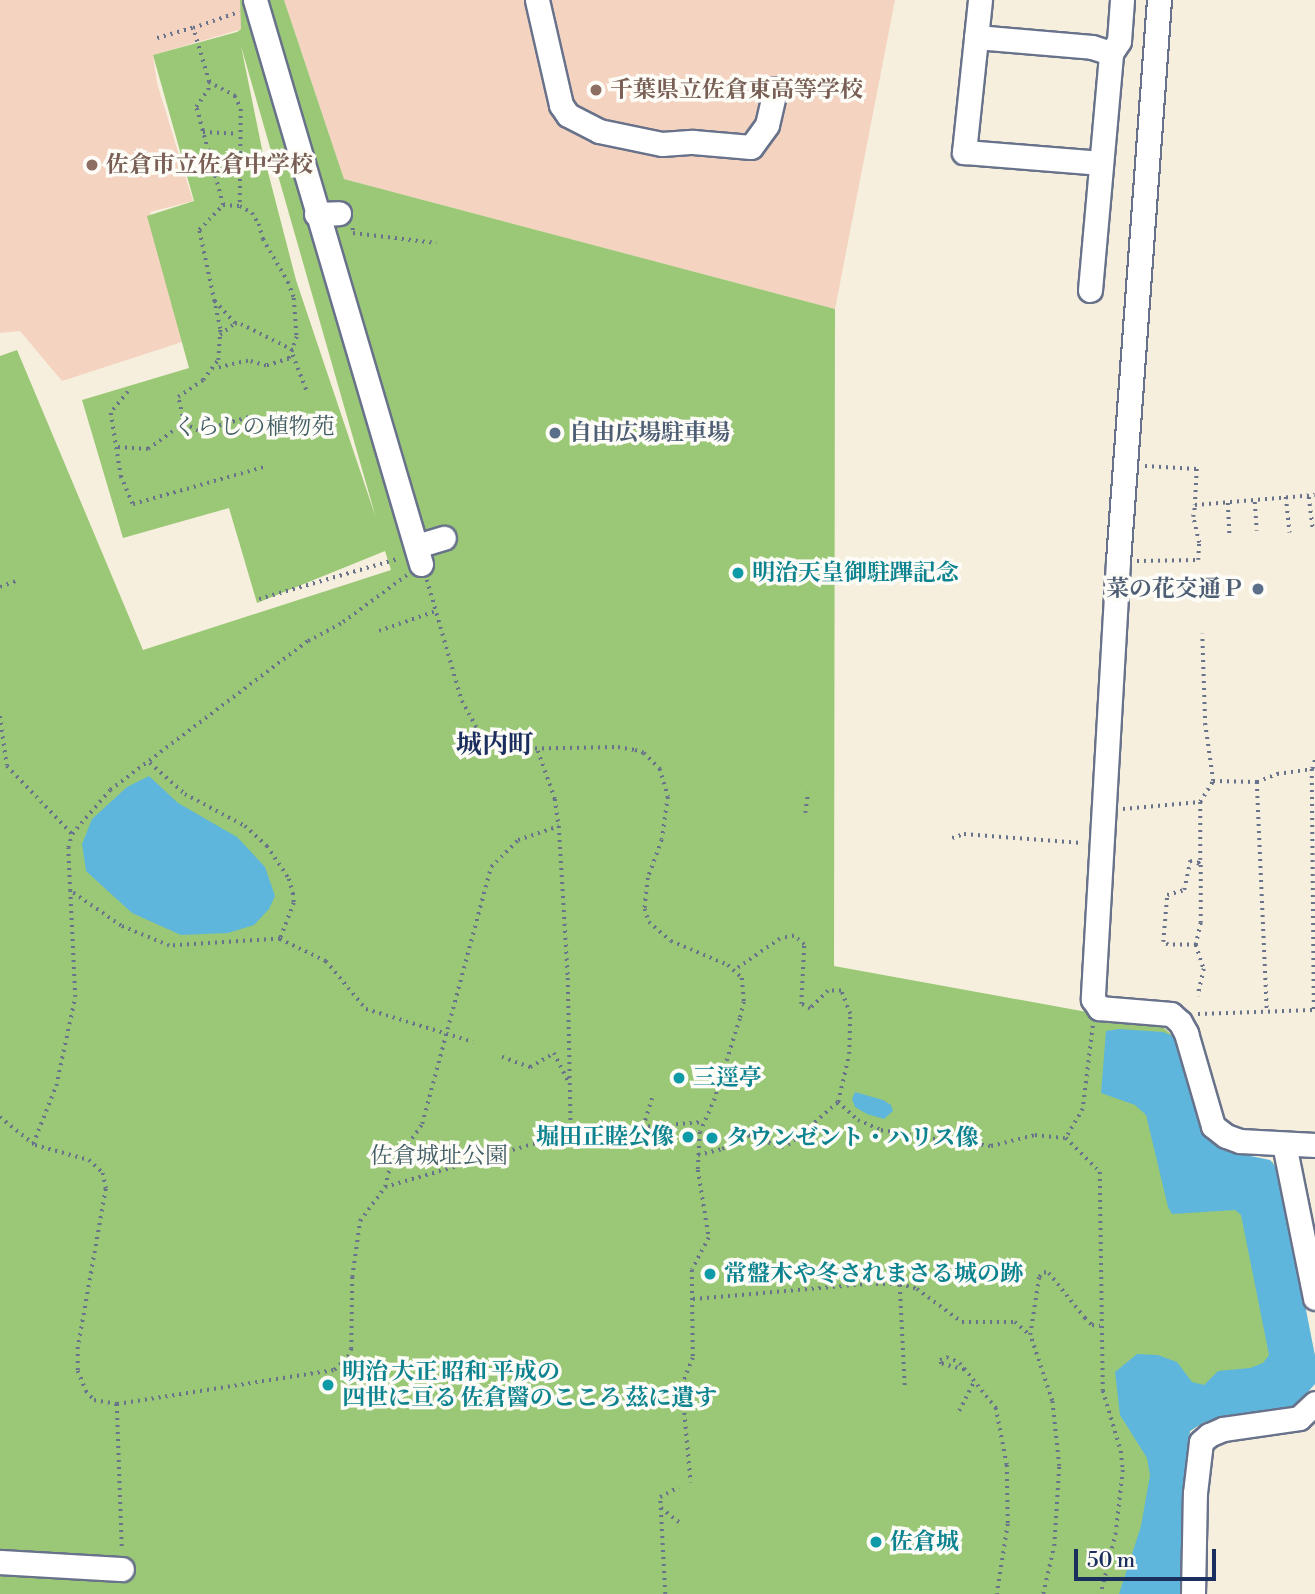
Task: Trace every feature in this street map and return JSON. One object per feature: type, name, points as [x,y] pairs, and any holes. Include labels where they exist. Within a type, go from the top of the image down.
[{"type":"street","points":[[537,0],[561,105],[568,115],[599,131],[662,144],[693,142],[751,147],[767,125],[775,89]]},
{"type":"street","points":[[980,0],[964,152],[1100,163]]},
{"type":"street","points":[[1090,290],[1111,53],[1119,41],[1122,0]]},
{"type":"street","points":[[1159,0],[1118,561],[1093,999],[1099,1008],[1171,1014],[1186,1033],[1213,1126],[1226,1136],[1240,1141],[1315,1145]]},
{"type":"street","points":[[256,3],[336,216],[419,554],[444,538]]},
{"type":"street","points":[[976,37],[1092,47],[1111,53]]},
{"type":"street","points":[[1284,1144],[1315,1298]]},
{"type":"street","points":[[1192,1594],[1195,1493],[1201,1442],[1223,1429],[1299,1418],[1315,1403]]},
{"type":"street","points":[[0,1562],[122,1569]]},
{"type":"path","points":[[158,38],[193,28],[256,3]]},
{"type":"path","points":[[193,28],[209,82],[208,90],[196,107],[223,205]]},
{"type":"path","points":[[209,82],[235,96],[241,109],[238,134],[240,206]]},
{"type":"path","points":[[203,132],[238,134]]},
{"type":"path","points":[[214,369],[218,360],[220,335],[199,230],[223,205],[240,206],[252,213],[260,224],[263,239],[294,298],[297,337],[293,352],[289,359],[266,366],[248,361],[214,369],[178,397],[184,423],[199,431],[249,417]]},
{"type":"path","points":[[336,216],[353,233],[436,243]]},
{"type":"path","points":[[213,299],[235,323],[293,352],[307,392]]},
{"type":"path","points":[[220,335],[235,323]]},
{"type":"path","points":[[128,392],[111,413],[121,476],[133,504],[267,466]]},
{"type":"path","points":[[118,447],[148,449],[184,423]]},
{"type":"path","points":[[1118,561],[1198,560],[1199,543],[1194,517],[1197,469],[1125,464]]},
{"type":"path","points":[[1195,505],[1315,495]]},
{"type":"path","points":[[1285,496],[1290,533]]},
{"type":"path","points":[[1308,496],[1313,529]]},
{"type":"path","points":[[1255,501],[1257,531]]},
{"type":"path","points":[[1228,503],[1230,537]]},
{"type":"path","points":[[259,599],[419,554]]},
{"type":"path","points":[[419,554],[462,701],[480,733],[508,749],[538,751],[626,748],[644,753],[660,769],[668,797],[667,817],[648,878],[645,909],[649,922],[671,941],[734,970],[742,978],[744,1002],[715,1099],[703,1122],[698,1156],[709,1238],[693,1264],[693,1358],[682,1385],[691,1483]]},
{"type":"path","points":[[33,1144],[56,1086],[75,997],[68,848],[72,834],[110,790],[256,679],[388,591],[419,554]]},
{"type":"path","points":[[0,587],[16,581]]},
{"type":"path","points":[[379,631],[437,610]]},
{"type":"path","points":[[1198,863],[1203,852],[1200,802],[1213,781],[1205,725],[1202,634]]},
{"type":"path","points":[[0,716],[7,766],[72,834]]},
{"type":"path","points":[[538,751],[555,799],[559,826],[568,978],[571,1133]]},
{"type":"path","points":[[1171,1014],[1314,1010],[1312,769],[1315,759]]},
{"type":"path","points":[[149,762],[168,782],[245,826],[267,846],[289,879],[293,893],[294,903],[280,939]]},
{"type":"path","points":[[1213,781],[1257,782],[1277,774],[1312,769]]},
{"type":"path","points":[[1257,782],[1268,1011]]},
{"type":"path","points":[[805,813],[808,792]]},
{"type":"path","points":[[1103,811],[1200,802]]},
{"type":"path","points":[[0,1117],[33,1144],[89,1160],[103,1173],[106,1189],[78,1347],[78,1371],[86,1391],[94,1400],[117,1404],[334,1370],[348,1357],[351,1349],[352,1277],[360,1221],[385,1187],[388,1173],[422,1124],[491,867],[517,841],[559,826]]},
{"type":"path","points":[[952,838],[964,834],[1101,845]]},
{"type":"path","points":[[1196,945],[1178,947],[1163,942],[1167,895],[1185,890],[1190,861],[1201,865],[1201,923],[1196,945],[1204,969],[1198,996]]},
{"type":"path","points":[[70,891],[121,926],[162,945],[280,939],[326,961],[343,978],[366,1009],[445,1031],[473,1042]]},
{"type":"path","points":[[698,1156],[722,1149],[749,1135],[781,1147],[788,1145],[838,1101],[851,1035],[850,1014],[844,995],[834,990],[810,1009],[803,1007],[800,999],[804,945],[794,936],[780,939],[734,970]]},
{"type":"path","points":[[1066,1138],[1083,1109],[1094,1020],[1099,1008]]},
{"type":"path","points":[[502,1057],[530,1067],[554,1054],[570,1084]]},
{"type":"path","points":[[643,1127],[652,1097]]},
{"type":"path","points":[[838,1101],[858,1120],[881,1130],[919,1137],[990,1146],[1035,1135],[1066,1138],[1100,1172],[1100,1326],[1103,1391],[1121,1451],[1123,1470],[1116,1532],[1101,1594]]},
{"type":"path","points":[[385,1187],[571,1133],[703,1122]]},
{"type":"path","points":[[1043,1594],[1056,1532],[1059,1454],[1052,1401],[1030,1335],[1037,1283],[1044,1272],[1049,1273],[1092,1325],[1100,1326]]},
{"type":"path","points":[[694,1299],[869,1284],[900,1284],[917,1289],[962,1322],[1015,1322],[1030,1335]]},
{"type":"path","points":[[900,1284],[905,1387]]},
{"type":"path","points":[[964,1370],[941,1364],[940,1360],[947,1357],[960,1363],[996,1408],[1007,1465],[1008,1524],[997,1594]]},
{"type":"path","points":[[959,1411],[975,1381]]},
{"type":"path","points":[[117,1404],[122,1569]]},
{"type":"path","points":[[665,1594],[660,1497],[679,1487]]},
{"type":"path","points":[[660,1508],[678,1521]]},
{"type":"shaded area","name":"佐倉市立佐倉中学校","points":[[0,0],[240,0],[242,29],[153,55],[157,83],[193,201],[150,212],[182,342],[62,381],[20,331],[0,333]]},
{"type":"shaded area","name":"千葉県立佐倉東高等学校","points":[[284,0],[895,0],[835,309],[344,179]]},
{"type":"green space","name":"佐倉城址公園","points":[[240,0],[284,0],[344,179],[835,309],[834,966],[1087,1012],[1099,1020],[1163,1027],[1177,1040],[1208,1138],[1226,1151],[1273,1162],[1315,1356],[1315,1384],[1244,1417],[1204,1422],[1190,1431],[1186,1459],[1184,1594],[0,1594],[0,356],[17,350],[143,650],[391,570],[385,551],[257,603],[229,508],[123,538],[82,400],[189,368],[147,216],[194,201],[153,55],[241,29]],"holes":[[[241,46],[376,518],[296,280],[262,149]]]},
{"type":"water","points":[[149,776],[178,803],[237,837],[265,867],[275,896],[269,909],[254,925],[228,933],[181,935],[132,913],[86,871],[82,844],[92,819],[127,787]]},
{"type":"water","points":[[1119,1029],[1163,1032],[1175,1037],[1208,1138],[1226,1151],[1270,1160],[1279,1171],[1315,1356],[1315,1384],[1295,1406],[1204,1422],[1190,1431],[1186,1459],[1184,1594],[1119,1594],[1141,1526],[1150,1475],[1147,1458],[1120,1415],[1115,1372],[1137,1354],[1158,1355],[1177,1362],[1192,1382],[1204,1385],[1218,1371],[1250,1368],[1263,1363],[1269,1355],[1241,1215],[1235,1210],[1172,1214],[1146,1115],[1135,1105],[1101,1093],[1106,1031]]},
{"type":"water","points":[[855,1092],[883,1100],[891,1105],[893,1111],[884,1119],[867,1114],[855,1107],[852,1099]]},
{"type":"place","name":"千葉県立佐倉東高等学校","points":[[596,90]]},
{"type":"place","name":"佐倉市立佐倉中学校","points":[[92,165]]},
{"type":"place","name":"自由広場駐車場","points":[[555,433]]},
{"type":"place","name":"明治天皇御駐蹕記念","points":[[738,573]]},
{"type":"place","name":"菜の花交通Ｐ","points":[[1258,589]]},
{"type":"place","name":"三逕亭","points":[[679,1078]]},
{"type":"place","name":"堀田正睦公像","points":[[688,1137]]},
{"type":"place","name":"タウンゼント・ハリス像","points":[[712,1138]]},
{"type":"place","name":"常盤木や冬されまさる城の跡","points":[[710,1274]]},
{"type":"place","name":"明治 大正 昭和 平成の 四世に亘る 佐倉醫のこころ 茲に遺す","points":[[328,1385]]},
{"type":"place","name":"佐倉城","points":[[876,1542]]},
{"type":"district","name":"城内町","points":[[495,746]]},
{"type":"park label","name":"くらしの植物苑","points":[[254,427]]}]
